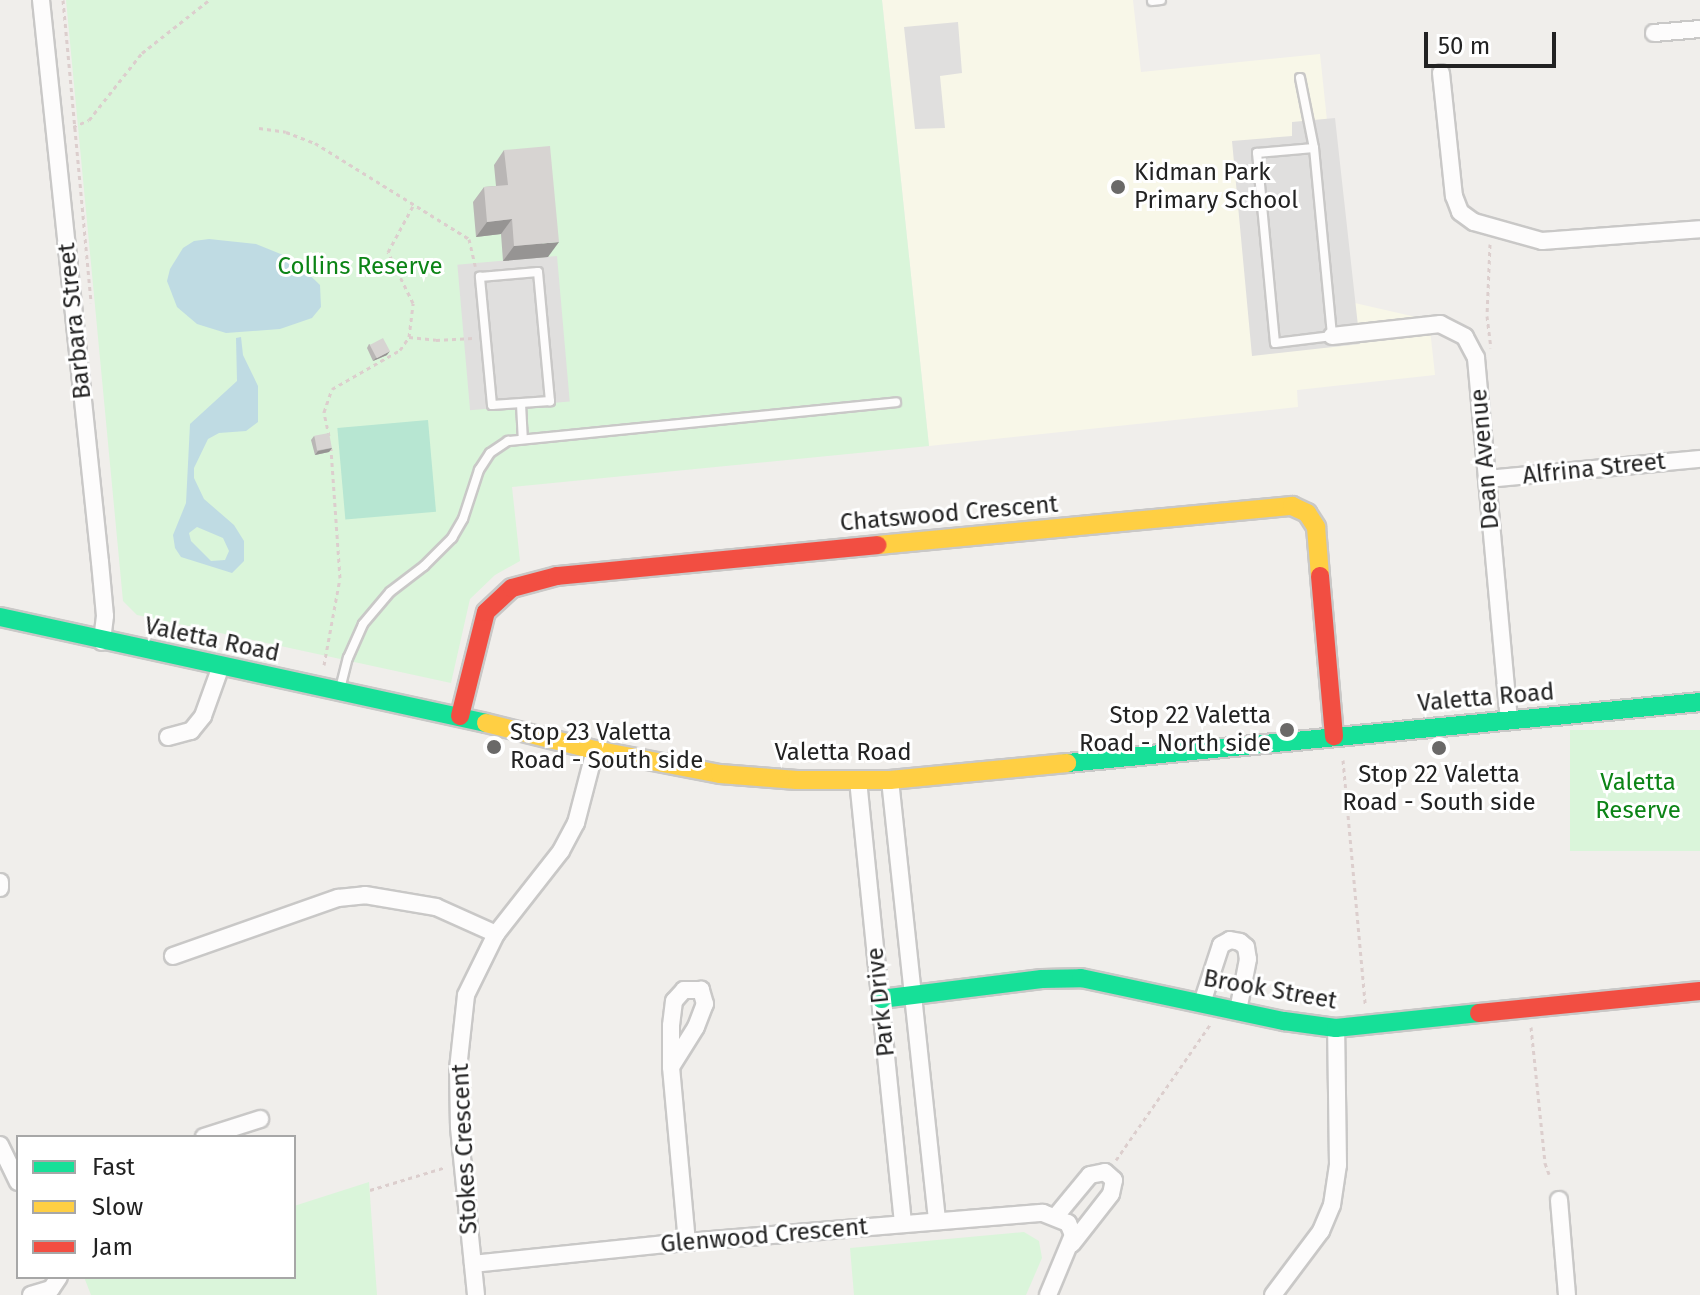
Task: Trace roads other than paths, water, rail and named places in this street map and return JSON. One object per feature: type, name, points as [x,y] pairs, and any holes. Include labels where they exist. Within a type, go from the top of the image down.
[{"type":"street","name":"Barbara Street","points":[[41,0],[100,562],[105,616],[102,642]]},
{"type":"street","points":[[1654,33],[1700,29]]},
{"type":"street","points":[[1441,73],[1454,196],[1460,212],[1494,229],[1552,242],[1700,229]]},
{"type":"street","name":"Dean Avenue","points":[[1332,336],[1440,324],[1465,337],[1476,358],[1509,720]]},
{"type":"street","name":"Alfrina Street","points":[[1487,479],[1700,459]]},
{"type":"street","name":"Chatswood Crescent","points":[[460,716],[486,612],[512,588],[557,576],[1292,506],[1307,513],[1316,527],[1334,736]]},
{"type":"street","name":"Valetta Road","points":[[0,617],[102,642],[460,716],[595,750],[720,774],[797,780],[890,780],[1700,702]]},
{"type":"street","points":[[168,737],[191,731],[203,716],[221,666]]},
{"type":"street","name":"Stokes Crescent","points":[[476,1295],[463,1163],[458,1069],[466,995],[496,934],[569,837],[576,823],[595,750]]},
{"type":"street","name":"Park Drive","points":[[858,780],[903,1224]]},
{"type":"street","name":"Park Drive","points":[[890,780],[937,1221]]},
{"type":"street","points":[[0,882],[0,888]]},
{"type":"street","points":[[173,956],[338,898],[365,895],[436,907],[496,934]]},
{"type":"street","points":[[1202,1003],[1221,945],[1230,940],[1240,942],[1246,947],[1248,959],[1230,1009]]},
{"type":"street","name":"Brook Street","points":[[881,999],[1042,979],[1081,978],[1336,1028],[1700,991]]},
{"type":"street","points":[[1273,1295],[1321,1231],[1332,1205],[1338,1165],[1336,1028]]},
{"type":"street","points":[[671,1067],[687,1242]]},
{"type":"street","points":[[210,1135],[260,1119]]},
{"type":"street","points":[[0,1145],[16,1178]]},
{"type":"street","points":[[1048,1295],[1072,1244],[1111,1194],[1114,1180],[1107,1173],[1098,1171],[1090,1175],[1056,1216],[1068,1223],[1072,1244]]},
{"type":"street","points":[[1559,1200],[1567,1295]]},
{"type":"street","name":"Glenwood Crescent","points":[[473,1264],[1030,1213],[1056,1216]]},
{"type":"street","points":[[31,1295],[51,1289],[59,1279]]},
{"type":"lane","points":[[1152,1],[1161,0]]},
{"type":"lane","points":[[1300,78],[1314,148],[1332,336],[1275,343],[1257,153],[1314,148]]},
{"type":"lane","points":[[538,272],[550,401],[521,404],[492,405],[480,277],[538,272]]},
{"type":"lane","points":[[339,692],[354,640],[369,616],[452,538],[463,519],[479,470],[490,453],[508,441],[896,402]]},
{"type":"lane","points":[[521,404],[523,438]]},
{"type":"water","points":[[209,239],[256,244],[293,259],[320,285],[321,307],[312,318],[280,329],[226,333],[197,324],[177,307],[167,281],[170,269],[183,248],[194,241]]},
{"type":"water","points":[[241,337],[243,355],[258,386],[258,422],[246,431],[219,433],[208,439],[194,468],[194,478],[204,499],[234,525],[244,541],[244,561],[232,573],[181,557],[175,548],[173,535],[186,503],[190,424],[237,381],[236,338]],"holes":[[[197,527],[223,538],[229,551],[225,560],[211,561],[191,541],[189,533]]]},
{"type":"place","name":"Kidman Park Primary School","points":[[1118,187]]},
{"type":"place","name":"Stop 22 Valetta Road - North side","points":[[1287,730]]},
{"type":"place","name":"Stop 23 Valetta Road - South side","points":[[494,747]]},
{"type":"place","name":"Stop 22 Valetta Road - South side","points":[[1439,748]]},
{"type":"park label","name":"Collins Reserve","points":[[360,267]]},
{"type":"park label","name":"Valetta Reserve","points":[[1638,797]]}]
